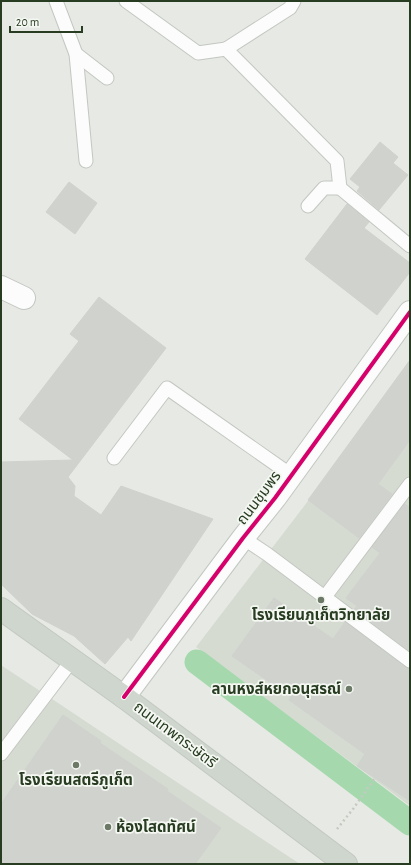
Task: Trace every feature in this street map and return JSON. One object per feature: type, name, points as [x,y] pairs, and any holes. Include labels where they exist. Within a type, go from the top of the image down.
[{"type":"main road","name":"ถนนเทพกระษัตรี","points":[[1,609],[73,659],[346,864]]},
{"type":"street","points":[[1,287],[24,298]]},
{"type":"street","name":"ถนนชุมพร","points":[[124,697],[243,538],[275,498],[410,312]]},
{"type":"lane","points":[[56,1],[76,54],[86,161]]},
{"type":"lane","points":[[126,1],[198,53],[226,49],[290,8],[294,1]]},
{"type":"lane","points":[[226,49],[337,161],[340,188]]},
{"type":"lane","points":[[76,54],[107,78]]},
{"type":"lane","points":[[308,206],[324,188],[340,188],[410,246]]},
{"type":"lane","points":[[114,458],[167,388],[291,475]]},
{"type":"lane","points":[[324,598],[410,484]]},
{"type":"lane","points":[[243,538],[267,554],[410,661]]},
{"type":"lane","points":[[1,754],[73,659]]},
{"type":"path","points":[[353,809],[374,778]]},
{"type":"shaded area","name":"โรงเรียนภูเก็ตวิทยาลัย","points":[[410,368],[410,806],[196,647]]},
{"type":"shaded area","name":"โรงเรียนสตรีภูเก็ต","points":[[1,665],[300,864],[1,864]]},
{"type":"building","points":[[380,142],[398,157],[393,163],[408,175],[379,210],[357,191],[360,187],[350,179]]},
{"type":"building","points":[[69,182],[97,203],[75,234],[46,212]]},
{"type":"building","points":[[347,204],[369,222],[364,228],[410,263],[410,272],[377,315],[305,259]]},
{"type":"building","points":[[99,297],[166,348],[68,477],[75,486],[74,496],[101,515],[121,486],[213,519],[131,641],[128,637],[105,664],[74,636],[32,614],[1,584],[1,462],[73,460],[19,419],[79,341],[70,334]]},
{"type":"building","points":[[410,360],[410,440],[378,484],[392,494],[359,538],[308,500]]},
{"type":"building","points":[[405,504],[410,508],[410,651],[354,609],[357,606],[346,598],[380,553],[372,547]]},
{"type":"building","points":[[274,598],[333,639],[345,622],[405,667],[410,669],[410,801],[357,766],[365,754],[289,700],[291,697],[232,656]]},
{"type":"building","name":"โรงเรียนสตรีภูเก็ต","points":[[63,715],[101,741],[100,743],[168,789],[167,791],[221,828],[195,864],[1,864],[1,804]]},
{"type":"waterway","points":[[197,662],[410,823]]},
{"type":"cycle path","points":[[124,697],[243,538],[275,498],[410,312]]},
{"type":"place","name":"โรงเรียนภูเก็ตวิทยาลัย","points":[[321,600]]},
{"type":"place","name":"ลานหงส์หยกอนุสรณ์","points":[[349,689]]},
{"type":"place","name":"โรงเรียนสตรีภูเก็ต","points":[[76,765]]},
{"type":"place","name":"ห้องโสดทัศน์","points":[[108,827]]}]
